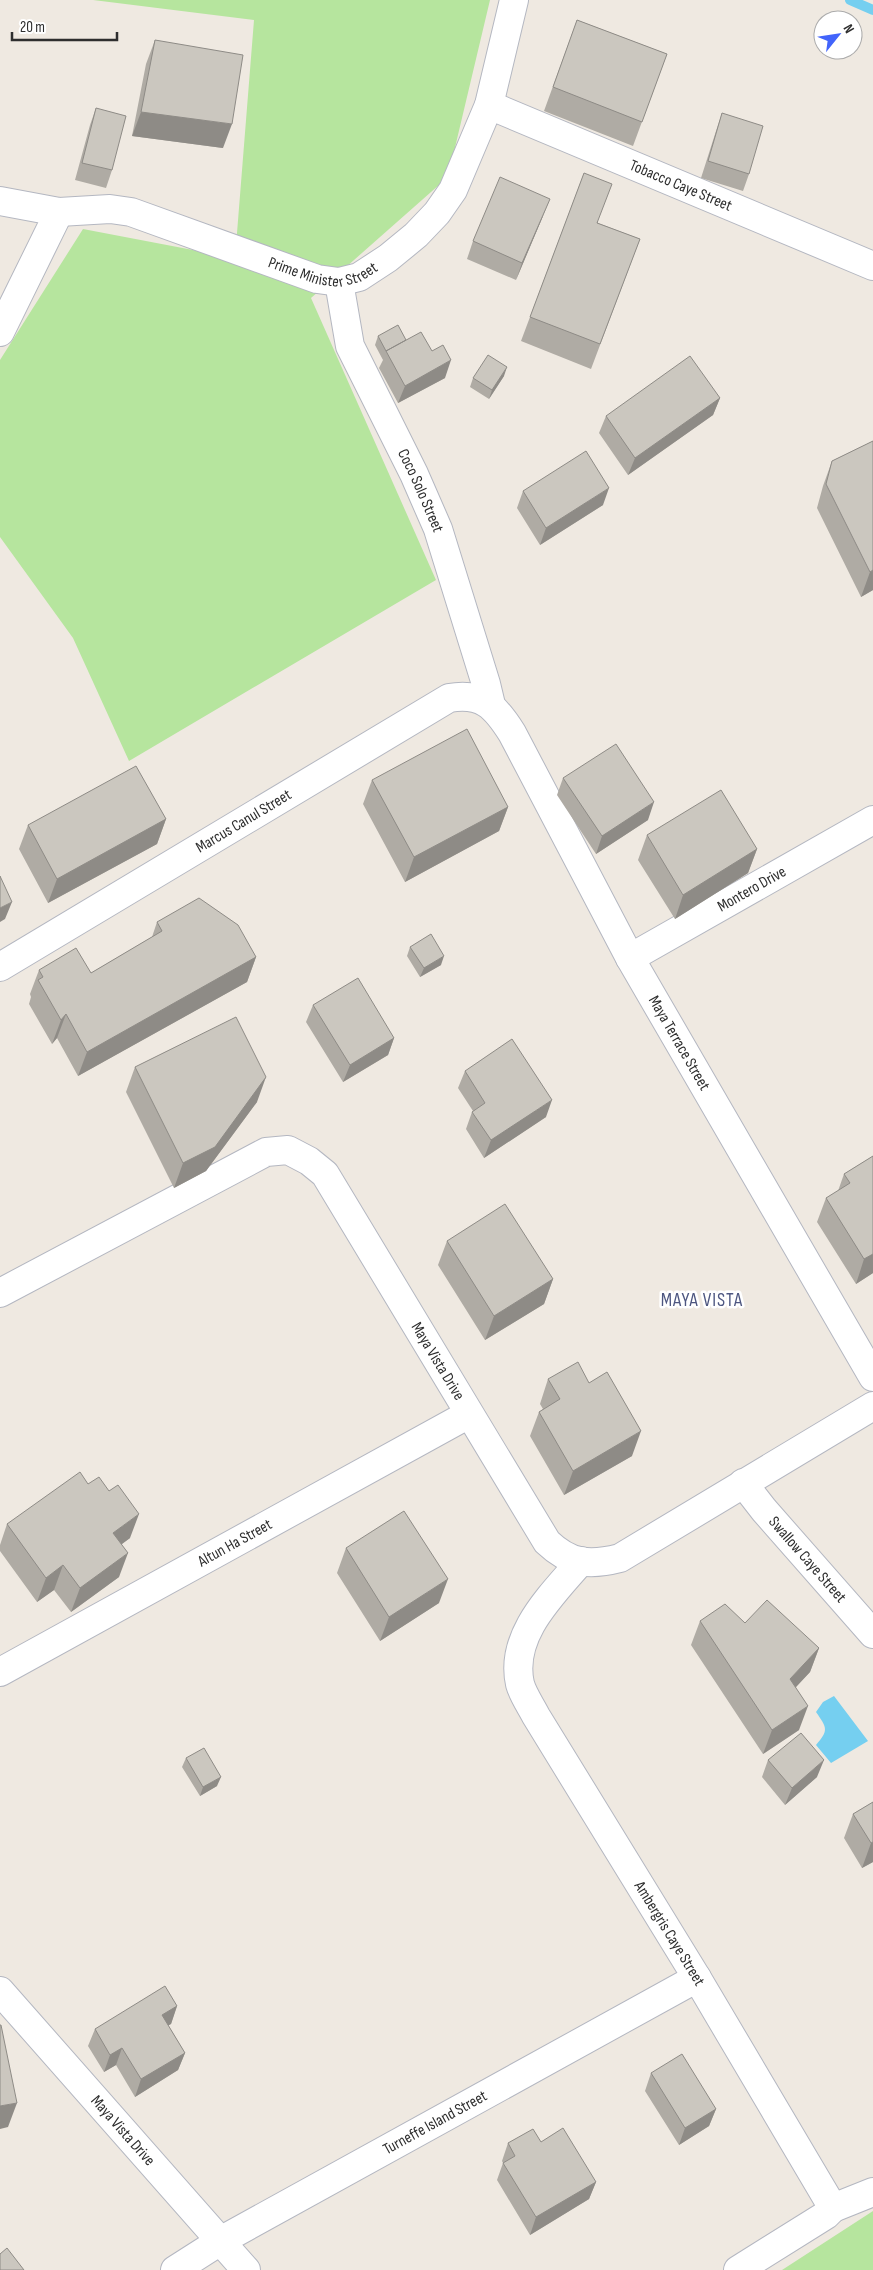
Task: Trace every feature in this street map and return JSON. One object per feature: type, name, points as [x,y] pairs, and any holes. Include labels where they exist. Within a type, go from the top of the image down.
[{"type":"street","name":"Prime Minister Street","points":[[0,202],[59,212],[110,209],[131,212],[317,279],[339,282],[359,277],[388,258],[416,235],[453,190],[489,105],[514,0]]},
{"type":"street","name":"Tobacco Caye Street","points":[[489,105],[873,266]]},
{"type":"street","points":[[0,332],[59,212]]},
{"type":"street","name":"Coco Solo Street","points":[[339,282],[350,346],[414,474],[438,529],[491,705]]},
{"type":"street","name":"Marcus Canul Street","points":[[0,967],[449,698],[475,696],[491,705]]},
{"type":"street","name":"Maya Terrace Street","points":[[491,705],[502,717],[512,733],[630,958],[873,1377]]},
{"type":"street","name":"Montero Drive","points":[[630,958],[873,820]]},
{"type":"street","name":"Maya Vista Drive","points":[[0,1294],[266,1152],[288,1150],[310,1162],[325,1174],[547,1542],[561,1555],[581,1561],[602,1563],[620,1558],[873,1406]]},
{"type":"street","name":"Altun Ha Street","points":[[0,1672],[469,1414]]},
{"type":"street","name":"Swallow Caye Street","points":[[743,1483],[764,1510],[873,1634]]},
{"type":"street","name":"Ambergris Caye Street","points":[[581,1561],[551,1596],[524,1634],[518,1662],[521,1686],[536,1716],[697,1978],[833,2208]]},
{"type":"street","name":"Turneffe Island Street","points":[[175,2270],[222,2240],[697,1978]]},
{"type":"street","name":"Maya Vista Drive","points":[[0,1991],[222,2240],[246,2270]]},
{"type":"street","points":[[738,2270],[826,2215],[833,2208],[873,2192]]},
{"type":"green space","points":[[93,0],[490,0],[448,177],[311,298],[436,580],[129,761],[73,638],[0,537],[0,360],[83,229],[235,258],[254,20]]},
{"type":"green space","points":[[873,2211],[873,2270],[782,2270]]},
{"type":"water","points":[[834,1696],[868,1741],[831,1763],[816,1745],[823,1736],[825,1729],[816,1712],[823,1702]]},
{"type":"building","points":[[577,20],[667,54],[642,122],[553,87]]},
{"type":"building","points":[[155,40],[243,55],[232,124],[141,112]]},
{"type":"building","points":[[96,108],[126,116],[112,170],[82,163]]},
{"type":"building","points":[[722,113],[763,126],[749,174],[708,161]]},
{"type":"building","points":[[584,173],[612,184],[597,223],[640,239],[600,344],[530,317]]},
{"type":"building","points":[[500,177],[550,199],[522,263],[473,241]]},
{"type":"building","points":[[398,325],[406,340],[386,351],[378,336]]},
{"type":"building","points":[[421,332],[432,351],[443,345],[451,360],[405,386],[386,351]]},
{"type":"building","points":[[488,355],[507,367],[492,390],[473,378]]},
{"type":"building","points":[[690,356],[720,398],[635,458],[606,416]]},
{"type":"building","points":[[873,441],[873,570],[870,572],[826,484],[832,461]]},
{"type":"building","points":[[586,451],[609,488],[546,528],[523,491]]},
{"type":"building","points":[[467,729],[508,807],[414,857],[372,780]]},
{"type":"building","points":[[616,744],[654,802],[602,836],[563,778]]},
{"type":"building","points":[[136,766],[166,819],[57,879],[28,825]]},
{"type":"building","points":[[721,790],[757,849],[683,895],[647,835]]},
{"type":"building","points":[[0,876],[12,902],[0,908]]},
{"type":"building","points":[[199,898],[238,925],[256,957],[87,1052],[66,1014],[61,1020],[38,980],[43,977],[39,970],[76,948],[91,973],[162,931],[157,922]]},
{"type":"building","points":[[431,934],[444,956],[424,968],[410,947]]},
{"type":"building","points":[[358,978],[394,1038],[350,1065],[313,1005]]},
{"type":"building","points":[[236,1017],[266,1077],[215,1147],[183,1163],[135,1067]]},
{"type":"building","points":[[512,1039],[552,1100],[491,1140],[472,1112],[485,1103],[465,1071]]},
{"type":"building","points":[[873,1156],[873,1254],[864,1259],[826,1198],[850,1183],[844,1174]]},
{"type":"building","points":[[505,1204],[553,1279],[494,1316],[447,1241]]},
{"type":"building","points":[[578,1362],[589,1383],[607,1372],[641,1431],[573,1471],[539,1412],[560,1399],[548,1379]]},
{"type":"building","points":[[80,1472],[88,1484],[99,1477],[109,1491],[118,1485],[139,1514],[113,1533],[128,1553],[80,1588],[63,1565],[46,1578],[7,1524]]},
{"type":"building","points":[[404,1511],[448,1579],[389,1617],[346,1548]]},
{"type":"building","points":[[767,1600],[819,1648],[790,1679],[808,1706],[772,1730],[700,1621],[725,1604],[745,1623]]},
{"type":"building","points":[[801,1733],[824,1760],[792,1788],[768,1760]]},
{"type":"building","points":[[204,1748],[221,1777],[203,1787],[186,1758]]},
{"type":"building","points":[[873,1802],[873,1842],[871,1843],[853,1814]]},
{"type":"building","points":[[165,1986],[177,2006],[162,2015],[185,2053],[141,2079],[122,2048],[110,2055],[95,2029]]},
{"type":"building","points":[[0,2025],[17,2103],[0,2106]]},
{"type":"building","points":[[682,2054],[716,2109],[685,2128],[651,2073]]},
{"type":"building","points":[[563,2128],[596,2182],[536,2217],[503,2163],[515,2156],[508,2143],[533,2129],[541,2142]]},
{"type":"building","points":[[7,2248],[24,2270],[0,2270],[0,2254]]},
{"type":"waterway","points":[[850,0],[873,10]]},
{"type":"district","name":"MAYA VISTA","points":[[702,1300]]}]
